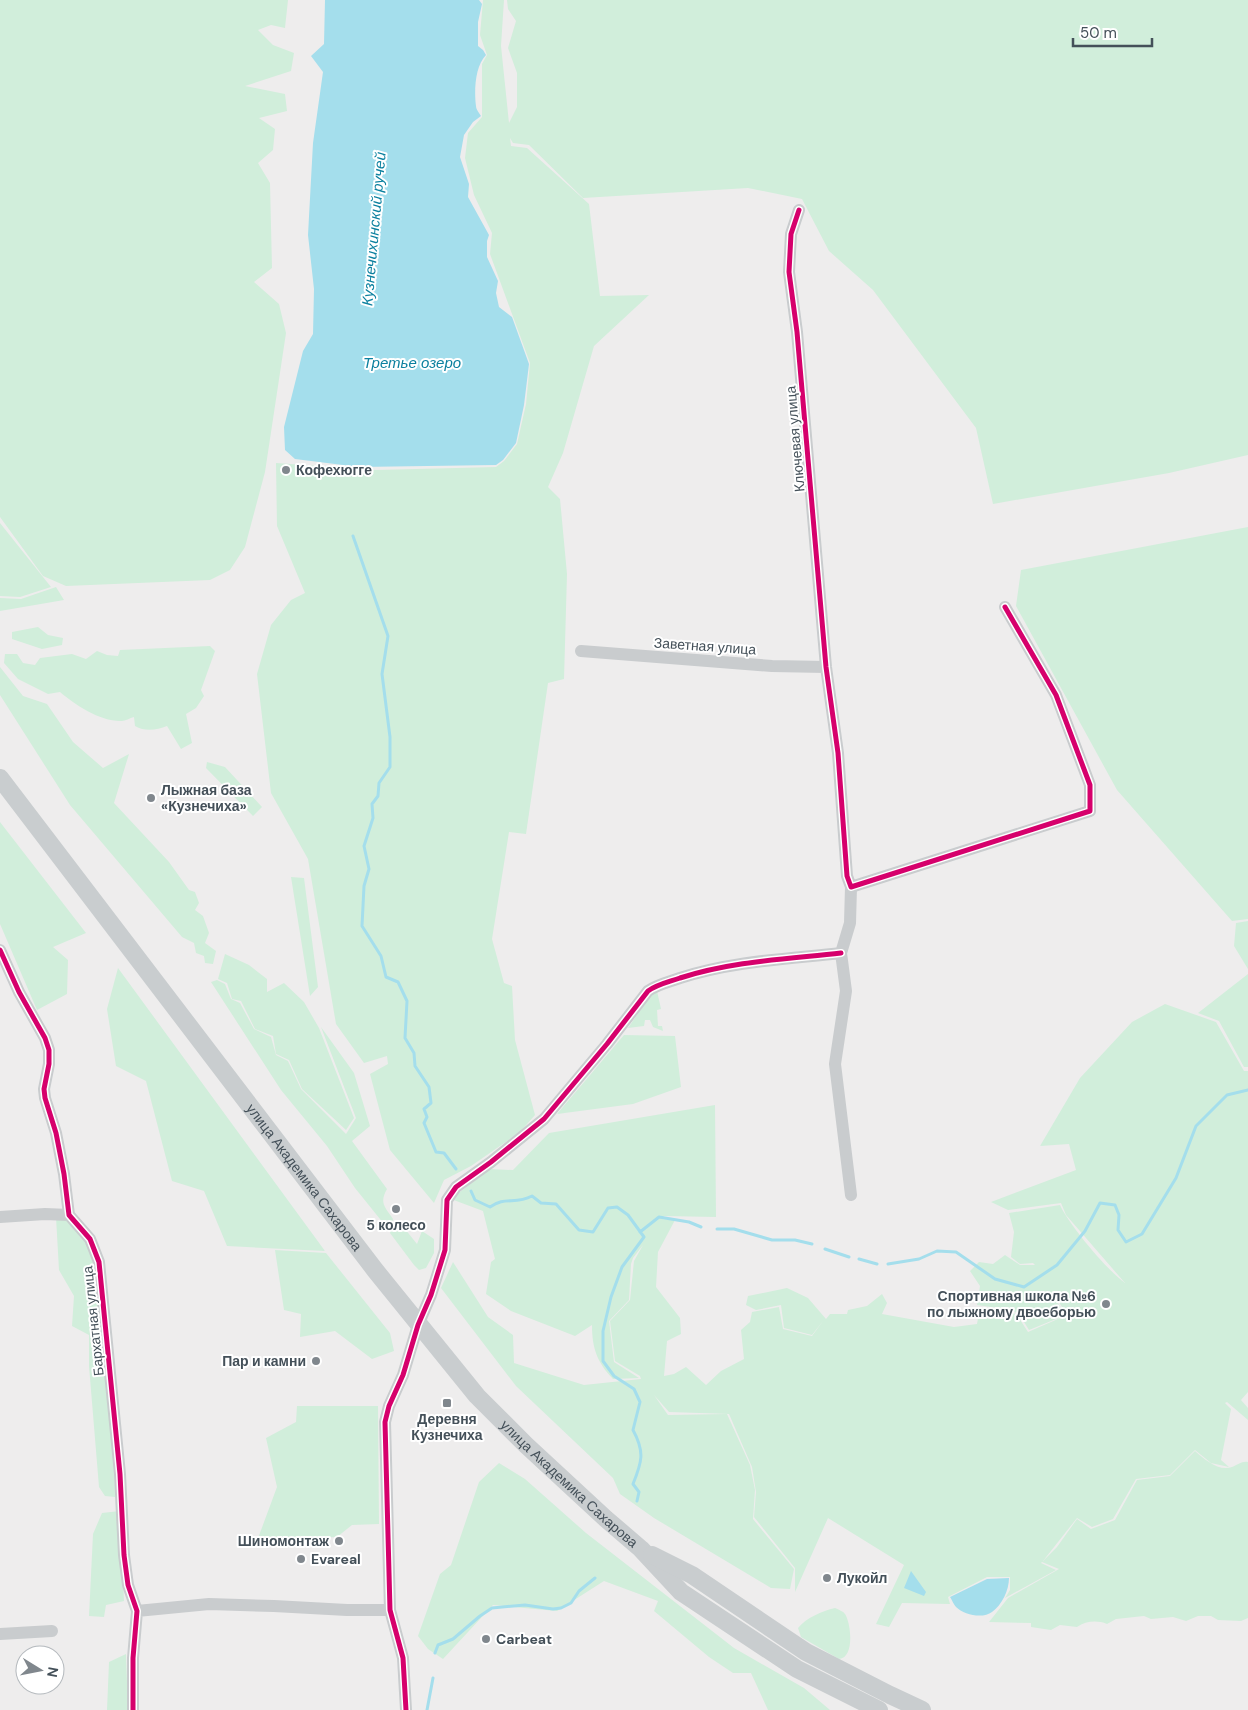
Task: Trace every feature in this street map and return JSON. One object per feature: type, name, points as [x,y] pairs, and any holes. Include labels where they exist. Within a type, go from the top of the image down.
[{"type":"main road","name":"улица Академика Сахарова","points":[[0,778],[359,1250],[477,1396],[606,1519],[641,1548],[681,1592],[797,1668],[879,1710]]},
{"type":"main road","name":"улица Академика Сахарова","points":[[641,1548],[692,1575],[806,1652],[922,1710]]},
{"type":"street","name":"Ключевая улица","points":[[798,210],[791,234],[789,272],[797,332],[826,666],[838,753],[847,876],[851,887],[850,923],[841,952]]},
{"type":"street","points":[[851,887],[1090,811],[1090,785],[1056,694],[1005,607]]},
{"type":"street","name":"Заветная улица","points":[[580,651],[772,666],[826,666]]},
{"type":"street","points":[[0,950],[19,992],[45,1038],[49,1050],[49,1064],[44,1089],[45,1098],[56,1133],[69,1215],[45,1214],[0,1217]]},
{"type":"street","points":[[406,1710],[402,1649],[390,1610],[385,1422],[404,1375],[418,1325],[431,1295],[444,1250],[447,1200],[456,1186],[509,1148],[544,1119],[607,1044],[648,991],[655,986],[692,974],[746,963],[841,952],[846,991],[835,1064],[851,1195]]},
{"type":"street","name":"Бархатная улица","points":[[69,1215],[90,1239],[99,1262],[120,1474],[124,1555],[128,1586],[137,1610],[132,1658],[133,1710]]},
{"type":"street","points":[[137,1610],[209,1604],[390,1610]]},
{"type":"street","points":[[0,1634],[52,1631]]},
{"type":"green space","points":[[0,0],[288,0],[285,28],[271,25],[258,30],[273,45],[294,53],[291,71],[245,86],[285,94],[287,111],[259,118],[275,129],[273,150],[258,163],[270,183],[272,268],[254,282],[279,304],[286,333],[265,472],[245,547],[230,570],[210,580],[66,586],[43,576],[0,517]]},
{"type":"green space","points":[[483,0],[504,0],[501,46],[509,123],[517,107],[517,73],[508,48],[516,21],[508,9],[507,0],[1248,0],[1248,455],[1169,473],[993,504],[976,428],[873,290],[829,251],[802,199],[748,188],[583,198],[529,145],[513,143],[510,138],[511,146],[527,148],[589,204],[600,296],[649,295],[594,346],[563,453],[548,487],[560,499],[567,574],[564,679],[548,683],[526,834],[509,832],[492,939],[504,983],[512,986],[515,1040],[535,1115],[520,1132],[471,1166],[444,1180],[434,1203],[390,1150],[370,1074],[388,1064],[387,1056],[364,1063],[336,1024],[308,859],[271,793],[257,674],[271,625],[291,600],[305,593],[277,526],[276,463],[376,470],[496,467],[504,461],[517,444],[526,404],[530,363],[490,254],[492,233],[474,195],[465,158],[468,133],[482,117],[482,64],[487,55],[480,35]]},
{"type":"green space","points":[[0,523],[51,587],[20,597],[0,596]]},
{"type":"green space","points":[[1248,527],[1248,919],[1232,921],[1117,790],[1016,606],[1021,570]]},
{"type":"green space","points":[[56,587],[64,600],[0,611],[0,598],[21,599]]},
{"type":"green space","points":[[38,627],[48,635],[63,638],[62,645],[42,649],[12,639],[12,632]]},
{"type":"green space","points":[[210,646],[215,651],[201,690],[204,696],[196,708],[186,714],[192,743],[181,749],[167,726],[147,730],[135,726],[134,717],[122,721],[114,721],[97,716],[60,692],[48,694],[18,679],[4,663],[5,654],[17,654],[23,663],[35,665],[40,658],[72,654],[86,659],[97,651],[107,655],[118,656],[120,650]]},
{"type":"green space","points":[[0,667],[23,696],[47,704],[73,742],[103,768],[129,754],[114,803],[169,862],[189,890],[195,892],[199,903],[195,910],[203,916],[209,933],[205,943],[216,951],[213,964],[205,963],[204,956],[196,953],[194,943],[182,937],[70,805],[0,695]]},
{"type":"green space","points":[[207,762],[225,767],[262,807],[253,816],[206,768]]},
{"type":"green space","points":[[0,822],[86,933],[53,947],[68,960],[67,994],[37,1010],[0,924]]},
{"type":"green space","points":[[291,877],[304,878],[318,987],[310,996]]},
{"type":"green space","points":[[1248,921],[1248,969],[1234,946],[1236,923]]},
{"type":"green space","points":[[225,954],[249,965],[267,979],[267,992],[284,983],[304,1002],[319,1028],[354,1118],[346,1130],[302,1089],[289,1060],[276,1054],[273,1036],[255,1029],[241,1001],[232,999],[227,983],[218,979]]},
{"type":"green space","points":[[118,968],[325,1251],[227,1246],[204,1191],[172,1181],[146,1081],[116,1066],[107,1009]]},
{"type":"green space","points":[[1248,974],[1248,1067],[1244,1067],[1219,1021],[1198,1013]]},
{"type":"green space","points":[[217,980],[225,984],[231,999],[240,1003],[254,1029],[271,1037],[276,1055],[288,1061],[301,1089],[346,1134],[356,1118],[321,1027],[354,1073],[370,1126],[352,1141],[387,1189],[383,1201],[385,1208],[393,1219],[392,1223],[384,1224],[355,1188],[327,1146],[281,1090],[211,982]]},
{"type":"green space","points":[[657,991],[661,1009],[657,1010],[658,1026],[662,1026],[663,1031],[653,1027],[650,1020],[645,1020],[644,1026],[628,1028],[648,999]]},
{"type":"green space","points":[[1165,1004],[1216,1022],[1244,1071],[1248,1071],[1248,1392],[1241,1400],[1248,1408],[1248,1420],[1227,1402],[1225,1403],[1231,1409],[1221,1460],[1229,1467],[1211,1463],[1195,1450],[1170,1475],[1136,1479],[1113,1519],[1092,1527],[1077,1518],[1043,1561],[1057,1547],[1077,1519],[1091,1529],[1115,1520],[1137,1480],[1170,1476],[1195,1451],[1212,1464],[1222,1468],[1232,1467],[1248,1462],[1248,1618],[1241,1621],[1218,1620],[1211,1616],[1198,1616],[1186,1621],[1173,1617],[1151,1619],[1144,1616],[1116,1619],[1107,1624],[1088,1622],[1077,1627],[1060,1625],[1051,1630],[1031,1627],[1031,1623],[989,1622],[1008,1598],[1059,1569],[1042,1562],[1056,1570],[1005,1598],[1010,1590],[1010,1577],[987,1577],[948,1597],[950,1604],[902,1603],[889,1627],[876,1624],[904,1565],[828,1518],[795,1592],[795,1568],[754,1517],[756,1492],[752,1467],[729,1414],[669,1412],[654,1395],[668,1415],[727,1414],[750,1465],[755,1490],[753,1519],[794,1569],[790,1589],[771,1588],[654,1518],[620,1494],[613,1478],[516,1386],[441,1288],[453,1262],[488,1317],[513,1335],[514,1363],[584,1385],[641,1379],[640,1376],[615,1361],[610,1321],[630,1300],[634,1261],[643,1245],[633,1258],[631,1264],[629,1300],[609,1321],[614,1362],[639,1378],[613,1379],[603,1367],[596,1354],[592,1325],[575,1336],[511,1311],[486,1294],[491,1262],[495,1259],[483,1211],[451,1199],[489,1169],[513,1170],[549,1133],[715,1105],[716,1217],[664,1216],[662,1219],[675,1220],[658,1252],[656,1287],[680,1318],[681,1334],[667,1341],[664,1376],[674,1374],[686,1367],[706,1385],[721,1371],[744,1359],[741,1330],[750,1322],[752,1312],[779,1307],[783,1329],[812,1336],[823,1321],[812,1335],[784,1328],[781,1305],[756,1310],[746,1305],[748,1296],[787,1288],[808,1298],[826,1319],[830,1314],[847,1314],[848,1310],[867,1306],[882,1294],[887,1303],[882,1314],[954,1327],[977,1324],[980,1307],[1011,1312],[1017,1315],[1028,1332],[1067,1315],[1057,1299],[1059,1294],[1055,1299],[1066,1315],[1029,1330],[1019,1314],[1011,1310],[977,1305],[980,1286],[970,1271],[979,1262],[993,1264],[1005,1255],[1020,1265],[1035,1265],[1033,1263],[1020,1264],[1011,1257],[1014,1232],[1009,1213],[1060,1205],[1065,1214],[1072,1224],[1090,1247],[1109,1269],[1125,1283],[1066,1215],[1061,1203],[1008,1210],[991,1202],[1076,1170],[1069,1144],[1040,1146],[1080,1078],[1132,1022]]},
{"type":"green space","points":[[624,1035],[675,1036],[681,1087],[633,1104],[557,1114]]},
{"type":"green space","points":[[56,1217],[69,1220],[90,1246],[97,1266],[113,1424],[115,1497],[105,1496],[99,1487],[89,1366],[89,1335],[72,1326],[74,1296],[59,1270]]},
{"type":"green space","points":[[401,1224],[417,1244],[422,1231],[434,1239],[434,1253],[426,1268],[419,1270],[390,1233],[393,1225]]},
{"type":"green space","points":[[275,1250],[326,1253],[390,1333],[394,1351],[372,1359],[335,1331],[300,1337],[301,1314],[284,1310]]},
{"type":"green space","points":[[297,1406],[378,1406],[379,1524],[352,1525],[337,1537],[257,1541],[277,1487],[266,1438],[296,1422]]},
{"type":"green space","points":[[499,1463],[525,1479],[586,1533],[734,1648],[804,1688],[830,1710],[768,1710],[751,1673],[733,1673],[709,1657],[654,1611],[658,1601],[604,1581],[557,1611],[493,1605],[443,1659],[428,1649],[418,1636],[440,1574],[451,1565],[479,1482]]},
{"type":"green space","points":[[120,1511],[124,1601],[106,1605],[104,1617],[89,1616],[93,1534],[102,1513]]},
{"type":"green space","points":[[835,1608],[845,1614],[850,1632],[848,1653],[839,1659],[801,1637],[798,1628],[815,1615]]},
{"type":"green space","points":[[126,1654],[128,1710],[107,1710],[109,1662]]},
{"type":"water","name":"Третье озеро","points":[[325,0],[479,0],[482,4],[478,22],[478,46],[486,55],[477,72],[475,93],[476,107],[481,116],[473,122],[464,135],[460,157],[469,184],[468,197],[489,235],[487,257],[498,281],[496,293],[499,307],[512,317],[529,364],[524,405],[516,443],[503,460],[496,465],[359,467],[295,459],[285,450],[284,427],[303,351],[313,334],[314,289],[308,235],[313,143],[323,72],[311,56],[324,44]]},
{"type":"water","points":[[911,1571],[926,1592],[924,1596],[904,1588]]},
{"type":"water","points":[[1009,1578],[1008,1587],[1002,1601],[996,1609],[988,1614],[979,1616],[959,1610],[950,1597],[987,1579]]},
{"type":"waterway","name":"Кузнечихинский ручей","points":[[353,536],[388,636],[382,674],[390,737],[390,767],[379,783],[378,796],[372,804],[373,818],[364,846],[369,869],[364,886],[362,926],[381,956],[386,977],[398,982],[407,1001],[405,1038],[414,1053],[415,1066],[429,1087],[431,1103],[424,1109],[427,1117],[424,1123],[436,1152],[444,1153],[456,1169]]},
{"type":"waterway","points":[[888,1264],[919,1259],[937,1251],[956,1252],[995,1279],[1024,1287],[1057,1265],[1085,1231],[1100,1203],[1115,1205],[1119,1215],[1118,1230],[1126,1242],[1142,1234],[1176,1178],[1196,1126],[1227,1095],[1248,1090]]},
{"type":"waterway","name":"Кузнечихинский ручей","points":[[471,1191],[475,1200],[490,1207],[500,1202],[526,1199],[532,1196],[541,1203],[556,1204],[579,1230],[593,1232],[608,1208],[617,1207],[628,1215],[644,1237],[622,1267],[611,1297],[603,1331],[603,1361],[614,1376],[634,1389],[640,1402],[633,1430],[641,1451],[640,1463],[633,1484],[639,1492],[637,1501]]},
{"type":"waterway","points":[[640,1232],[659,1217],[689,1222],[701,1227]]},
{"type":"waterway","points":[[717,1229],[734,1229],[772,1240],[795,1240],[812,1244]]},
{"type":"waterway","points":[[825,1249],[849,1257]]},
{"type":"waterway","points":[[859,1259],[877,1264]]},
{"type":"waterway","name":"Кузнечихинский ручей","points":[[435,1653],[438,1645],[453,1639],[492,1608],[525,1605],[553,1609],[561,1608],[571,1603],[579,1591],[595,1578]]},
{"type":"waterway","name":"Кузнечихинский ручей","points":[[427,1710],[433,1678]]},
{"type":"cycle path","points":[[799,210],[791,234],[789,272],[797,332],[826,667],[838,753],[847,876],[851,887],[1090,811],[1090,785],[1056,695],[1005,607]]},
{"type":"cycle path","points":[[0,950],[19,992],[45,1038],[49,1050],[49,1064],[44,1089],[45,1098],[56,1133],[69,1215],[90,1239],[99,1262],[120,1474],[124,1555],[128,1585],[137,1611],[133,1658],[133,1710]]},
{"type":"cycle path","points":[[406,1710],[403,1658],[390,1610],[385,1422],[389,1406],[403,1375],[418,1325],[431,1295],[445,1250],[447,1200],[456,1187],[491,1162],[544,1119],[607,1044],[648,991],[660,985],[700,972],[740,964],[841,953]]},
{"type":"place","name":"Кофехюгге","points":[[286,470]]},
{"type":"place","name":"Лыжная база «Кузнечиха»","points":[[151,798]]},
{"type":"place","name":"5 колесо","points":[[396,1209]]},
{"type":"place","name":"Спортивная школа №6 по лыжному двоеборью","points":[[1106,1304]]},
{"type":"place","name":"Пар и камни","points":[[316,1361]]},
{"type":"place","name":"Деревня Кузнечиха","points":[[447,1403]]},
{"type":"place","name":"Шиномонтаж","points":[[339,1541]]},
{"type":"place","name":"Evareal","points":[[301,1559]]},
{"type":"place","name":"Лукойл","points":[[827,1578]]},
{"type":"place","name":"Carbeat","points":[[486,1639]]}]
